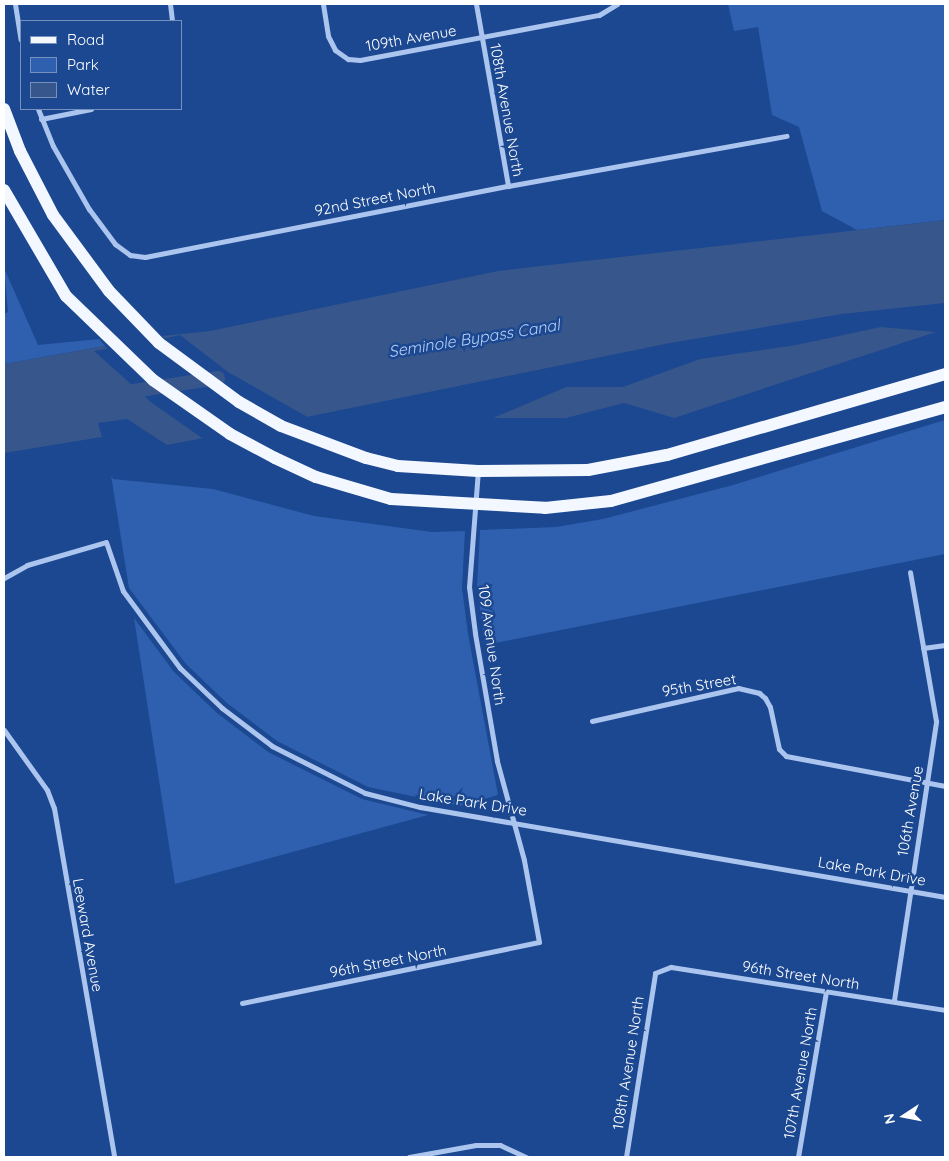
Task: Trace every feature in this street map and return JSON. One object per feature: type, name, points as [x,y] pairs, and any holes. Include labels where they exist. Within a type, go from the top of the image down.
[{"type":"main road","points":[[4,109],[20,151],[53,215],[109,291],[159,343],[239,402],[281,426],[331,446],[398,466],[478,471],[588,470],[667,455],[945,374]]},
{"type":"main road","points":[[4,190],[66,296],[120,351],[196,411],[275,458],[316,477],[383,497],[475,506],[545,508],[611,502],[945,407]]},
{"type":"street","points":[[15,4],[20,34]]},
{"type":"street","points":[[170,4],[172,20]]},
{"type":"street","name":"109th Avenue","points":[[323,4],[328,36],[335,50],[348,59],[360,60],[599,15],[617,4]]},
{"type":"street","name":"108th Avenue North","points":[[476,4],[508,186]]},
{"type":"street","name":"92nd Street North","points":[[38,110],[66,170],[94,216],[115,244],[130,255],[145,257],[508,186],[787,136]]},
{"type":"street","points":[[41,119],[86,110]]},
{"type":"street","name":"109 Avenue North","points":[[478,471],[470,587],[497,761],[511,820],[524,860],[539,942]]},
{"type":"street","name":"Lake Park Drive","points":[[4,578],[27,565],[106,542],[123,591],[180,668],[222,708],[272,746],[365,794],[420,807],[511,820],[945,897]]},
{"type":"street","name":"106th Avenue","points":[[894,1000],[936,721],[910,572]]},
{"type":"street","points":[[923,648],[945,645]]},
{"type":"street","name":"95th Street","points":[[592,721],[738,688],[759,693],[765,698],[770,707],[779,749],[786,756],[945,786]]},
{"type":"street","name":"Leeward Avenue","points":[[4,730],[46,790],[54,808],[114,1157]]},
{"type":"street","name":"96th Street North","points":[[242,1002],[539,942]]},
{"type":"street","name":"96th Street North","points":[[655,973],[671,967],[826,992],[894,1000],[945,1010]]},
{"type":"street","name":"108th Avenue North","points":[[626,1157],[655,973]]},
{"type":"street","name":"107th Avenue North","points":[[798,1157],[826,992]]},
{"type":"street","points":[[409,1157],[476,1145],[500,1145],[526,1157]]},
{"type":"green space","points":[[728,4],[945,4],[945,220],[857,230],[822,211],[799,127],[772,115],[758,27],[734,31]]},
{"type":"green space","points":[[4,268],[38,345],[99,339],[105,346],[4,364],[4,314],[8,312]]},
{"type":"green space","points":[[945,420],[945,554],[485,645],[477,586],[480,530],[556,527],[603,519],[733,485]]},
{"type":"green space","points":[[111,475],[113,479],[213,489],[314,516],[432,532],[465,531],[462,588],[468,634],[498,795],[460,806],[368,787],[277,741],[227,703],[186,664],[129,588]]},
{"type":"green space","points":[[134,618],[174,672],[217,713],[268,752],[362,799],[428,815],[175,884]]},
{"type":"water","points":[[945,220],[945,303],[842,314],[670,343],[287,421],[198,366],[162,336],[210,331],[498,271]]},
{"type":"water","points":[[881,327],[936,332],[674,418],[624,403],[566,418],[493,418],[566,387],[623,387],[700,359],[796,345]]},
{"type":"water","points":[[105,346],[119,360],[219,435],[167,445],[127,419],[98,423],[102,437],[4,453],[4,364]]},
{"type":"pier","points":[[180,335],[228,372],[311,419],[288,423],[242,398],[162,339]]},
{"type":"pier","points":[[111,348],[149,383],[221,436],[205,440],[152,403],[94,351]]},
{"type":"waterway","name":"Seminole Bypass Canal","points":[[133,391],[218,378]]}]
